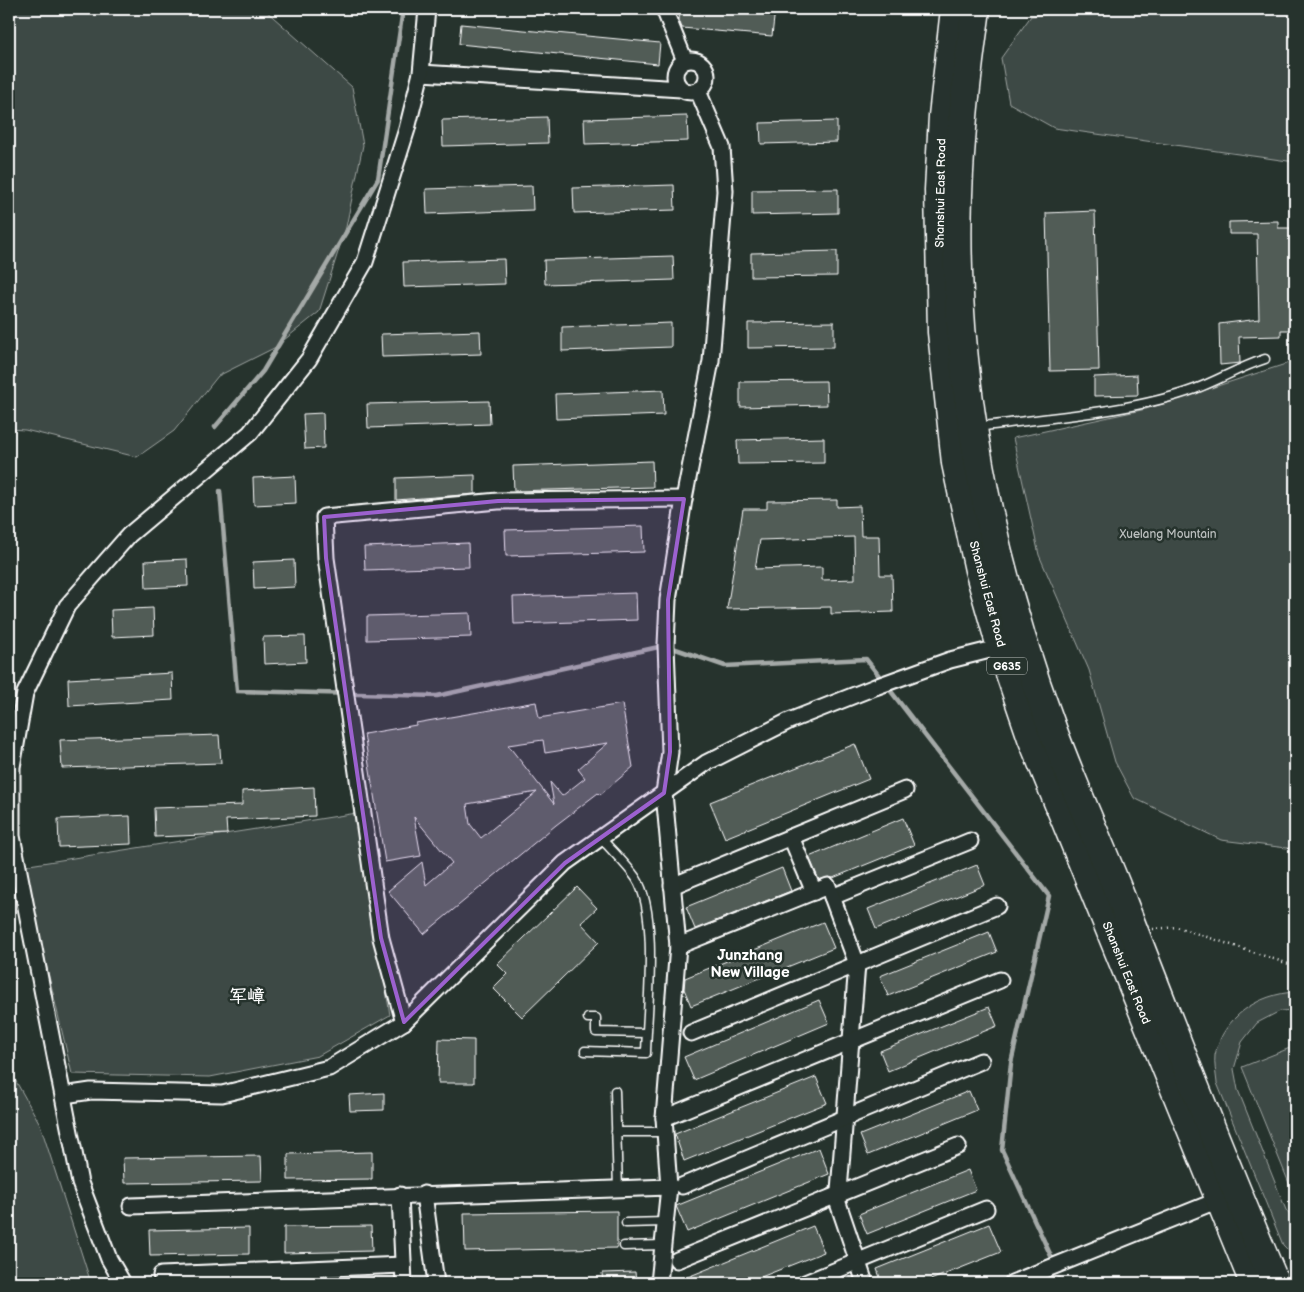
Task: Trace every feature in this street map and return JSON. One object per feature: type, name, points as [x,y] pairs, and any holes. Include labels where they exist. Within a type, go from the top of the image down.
[{"type":"highway","name":"Shanshui East Road","points":[[955,9],[943,116],[939,190],[942,332],[956,463],[979,570],[1053,732],[1135,934],[1228,1196],[1254,1283]]},
{"type":"highway","name":"Shanshui East Road","points":[[976,9],[967,70],[958,197],[958,276],[964,354],[973,428],[999,559],[1012,644],[1032,738],[1228,1196],[1275,1283]]},
{"type":"street","points":[[123,1283],[109,1259],[80,1183],[64,1095],[10,836],[12,767],[25,693],[67,606],[128,535],[250,433],[309,359],[365,262],[406,129],[421,73],[427,9]]},
{"type":"street","points":[[664,9],[685,61]]},
{"type":"street","points":[[421,73],[681,89],[689,92],[698,91],[705,85],[706,69],[701,63],[693,60],[685,61],[678,66],[674,74],[676,82],[681,89]]},
{"type":"street","points":[[659,1283],[665,1222],[675,1186],[665,1125],[678,946],[664,793],[670,752],[666,645],[668,600],[684,499],[711,361],[725,191],[722,147],[698,91]]},
{"type":"street","points":[[404,1022],[381,938],[326,558],[324,517],[498,501],[684,499]]},
{"type":"street","points":[[64,1095],[91,1091],[222,1094],[329,1068],[404,1022],[566,862],[706,763],[789,721],[875,687],[950,660],[1012,644]]},
{"type":"street","points":[[672,886],[905,790]]},
{"type":"street","points":[[790,837],[814,892]]},
{"type":"street","points":[[832,897],[970,841]]},
{"type":"street","points":[[678,946],[828,886],[857,964],[838,1204],[864,1283]]},
{"type":"street","points":[[691,1033],[997,906]]},
{"type":"street","points":[[665,1125],[851,1041],[1000,980]]},
{"type":"street","points":[[131,1206],[675,1186],[981,1061]]},
{"type":"street","points":[[677,1260],[958,1146]]},
{"type":"street","points":[[424,1194],[436,1283]]},
{"type":"street","points":[[400,1195],[404,1283]]},
{"type":"street","points":[[1018,1282],[1228,1196]]},
{"type":"street","points":[[805,1283],[986,1210]]},
{"type":"street","points":[[161,1275],[403,1266]]},
{"type":"lane","points":[[973,428],[1144,402],[1195,389],[1243,366],[1265,359]]},
{"type":"lane","points":[[585,1051],[646,1053],[650,935],[648,911],[636,879],[601,838]]},
{"type":"lane","points":[[588,1018],[596,1018],[596,1032],[646,1033]]},
{"type":"lane","points":[[615,1091],[618,1189]]},
{"type":"lane","points":[[616,1132],[665,1125]]},
{"type":"lane","points":[[626,1223],[665,1222]]},
{"type":"lane","points":[[624,1246],[663,1245]]},
{"type":"path","points":[[1135,934],[1155,928],[1176,927],[1295,966]]},
{"type":"highlighted area","points":[[684,499],[668,600],[670,752],[664,793],[565,863],[404,1022],[381,938],[326,558],[324,517],[498,501]]},
{"type":"green space","points":[[9,9],[264,9],[352,87],[363,145],[346,227],[319,312],[274,348],[218,376],[174,431],[137,457],[25,430],[9,429]]},
{"type":"green space","points":[[1104,9],[1295,9],[1295,162],[1054,128],[1009,103],[1001,58],[1031,16]]},
{"type":"green space","name":"Xuelang Mountain","points":[[1295,361],[1295,849],[1221,840],[1134,798],[1115,762],[1089,670],[1039,555],[1013,438],[1146,409]]},
{"type":"green space","points":[[357,813],[390,1015],[318,1056],[210,1077],[72,1074],[23,866]]},
{"type":"green space","points":[[1295,992],[1295,1010],[1280,1011],[1257,1023],[1242,1042],[1234,1069],[1238,1090],[1286,1210],[1295,1222],[1295,1257],[1283,1245],[1217,1083],[1215,1055],[1219,1041],[1226,1029],[1244,1010],[1268,997]]},
{"type":"green space","points":[[1295,1046],[1295,1198],[1242,1067]]},
{"type":"green space","points":[[9,1069],[40,1124],[91,1283],[9,1283]]},
{"type":"building","points":[[680,9],[775,9],[772,36],[682,28],[679,20]]},
{"type":"building","points":[[461,24],[660,43],[658,64],[459,44]]},
{"type":"building","points":[[687,116],[688,141],[585,144],[584,119]]},
{"type":"building","points":[[547,117],[548,143],[443,146],[442,120]]},
{"type":"building","points":[[837,121],[837,142],[761,144],[760,123]]},
{"type":"building","points":[[674,185],[675,210],[574,213],[573,188]]},
{"type":"building","points":[[532,186],[533,210],[427,214],[426,189]]},
{"type":"building","points":[[838,189],[838,213],[752,215],[752,190]]},
{"type":"building","points":[[1095,211],[1099,370],[1050,371],[1046,213]]},
{"type":"building","points":[[1278,221],[1278,228],[1295,228],[1295,330],[1281,330],[1281,336],[1239,337],[1240,363],[1220,365],[1219,324],[1259,319],[1257,234],[1229,234],[1229,222]]},
{"type":"building","points":[[837,251],[837,276],[751,277],[751,253]]},
{"type":"building","points":[[673,256],[674,280],[545,284],[544,260]]},
{"type":"building","points":[[504,259],[505,284],[404,287],[403,262]]},
{"type":"building","points":[[834,322],[834,347],[748,348],[748,323]]},
{"type":"building","points":[[671,323],[671,347],[562,351],[562,327]]},
{"type":"building","points":[[480,331],[481,354],[382,357],[381,334]]},
{"type":"building","points":[[1137,375],[1138,395],[1094,396],[1094,377]]},
{"type":"building","points":[[826,381],[827,405],[740,407],[740,382]]},
{"type":"building","points":[[663,390],[664,415],[556,419],[555,394]]},
{"type":"building","points":[[489,401],[490,424],[368,428],[367,404]]},
{"type":"building","points":[[323,413],[324,448],[305,449],[303,414]]},
{"type":"building","points":[[824,438],[824,463],[738,464],[737,440]]},
{"type":"building","points":[[652,461],[653,487],[514,491],[513,466]]},
{"type":"building","points":[[475,475],[475,494],[396,500],[396,478]]},
{"type":"building","points":[[295,476],[296,503],[254,505],[253,478]]},
{"type":"building","points":[[837,500],[837,507],[860,506],[861,536],[879,536],[880,575],[892,575],[893,612],[831,614],[831,607],[727,609],[743,509],[767,509],[767,501]],"holes":[[[854,537],[855,579],[822,580],[822,567],[755,569],[760,540]]]},
{"type":"building","points":[[643,526],[644,552],[506,556],[505,530]]},
{"type":"building","points":[[468,543],[469,567],[365,570],[364,547]]},
{"type":"building","points":[[187,559],[188,586],[146,588],[145,561]]},
{"type":"building","points":[[294,560],[295,587],[254,589],[253,562]]},
{"type":"building","points":[[636,593],[637,620],[514,624],[513,597]]},
{"type":"building","points":[[153,608],[154,635],[112,637],[111,610]]},
{"type":"building","points":[[470,613],[471,637],[367,640],[367,616]]},
{"type":"building","points":[[305,636],[306,662],[264,664],[263,637]]},
{"type":"building","points":[[172,673],[173,700],[69,706],[68,679]]},
{"type":"building","points":[[536,702],[539,718],[622,704],[633,767],[600,795],[598,793],[556,825],[424,934],[388,891],[422,862],[426,885],[452,863],[414,817],[421,856],[385,862],[364,734],[416,725],[416,723]],"holes":[[[543,740],[545,753],[608,743],[578,769],[585,778],[562,796],[550,782],[554,804],[508,745]],[[537,792],[481,838],[470,824],[467,804]]]},
{"type":"building","points":[[219,735],[221,763],[62,768],[60,740]]},
{"type":"building","points":[[855,744],[869,779],[725,838],[710,802]]},
{"type":"building","points":[[314,787],[315,816],[226,820],[227,834],[155,837],[154,808],[242,805],[242,791]]},
{"type":"building","points":[[130,816],[131,844],[59,847],[58,819]]},
{"type":"building","points":[[903,818],[914,845],[833,878],[829,877],[819,880],[809,857]]},
{"type":"building","points":[[977,865],[985,885],[876,929],[868,909]]},
{"type":"building","points":[[782,868],[791,891],[695,929],[686,907]]},
{"type":"building","points":[[577,887],[597,908],[581,923],[599,942],[522,1017],[493,988],[507,974],[497,964]]},
{"type":"building","points":[[823,922],[834,948],[691,1006],[684,989],[685,978]]},
{"type":"building","points":[[989,932],[997,952],[888,996],[880,976]]},
{"type":"building","points":[[819,1000],[829,1023],[694,1080],[684,1057]]},
{"type":"building","points":[[989,1007],[997,1026],[888,1071],[880,1051]]},
{"type":"building","points":[[439,1039],[474,1040],[474,1083],[438,1083]]},
{"type":"building","points":[[816,1077],[827,1103],[684,1161],[675,1134]]},
{"type":"building","points":[[969,1091],[977,1110],[868,1155],[860,1135]]},
{"type":"building","points":[[384,1093],[384,1110],[350,1111],[349,1095]]},
{"type":"building","points":[[819,1148],[829,1174],[687,1232],[676,1206]]},
{"type":"building","points":[[372,1152],[372,1179],[288,1180],[288,1154]]},
{"type":"building","points":[[261,1156],[262,1181],[124,1183],[123,1158]]},
{"type":"building","points":[[968,1170],[976,1190],[867,1234],[859,1214]]},
{"type":"building","points":[[617,1211],[617,1248],[465,1251],[464,1213]]},
{"type":"building","points":[[989,1224],[1001,1252],[923,1283],[882,1283],[877,1269]]},
{"type":"building","points":[[371,1226],[372,1251],[284,1253],[284,1227]]},
{"type":"building","points":[[813,1226],[824,1252],[746,1283],[673,1283]]},
{"type":"building","points":[[249,1228],[249,1254],[150,1256],[149,1230]]},
{"type":"building","points":[[635,1272],[636,1283],[603,1283],[602,1273]]},
{"type":"waterway","points":[[215,427],[263,371],[378,179],[403,9]]},
{"type":"waterway","points":[[220,491],[237,691],[437,696],[663,646]]},
{"type":"waterway","points":[[670,647],[725,666],[866,659],[1049,896],[1011,1063],[1002,1150],[1051,1256]]},
{"type":"waterway","points":[[1059,1279],[1061,1283]]},
{"type":"district","name":"Junzhang New Village","points":[[750,964]]},
{"type":"district","name":"军嶂","points":[[247,996]]}]
